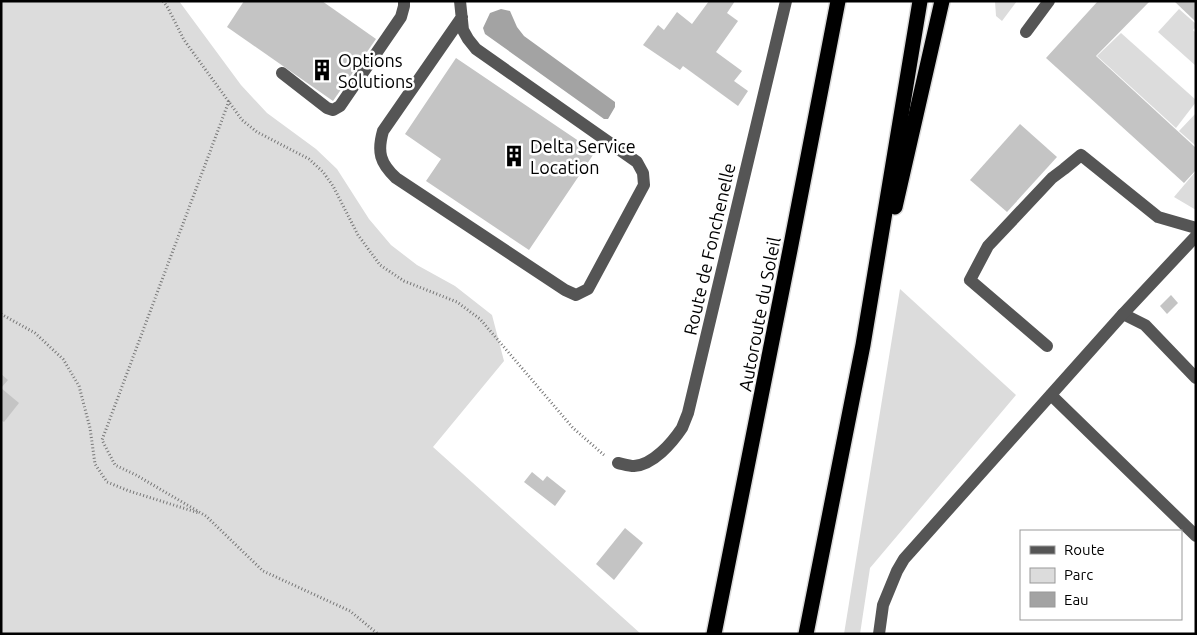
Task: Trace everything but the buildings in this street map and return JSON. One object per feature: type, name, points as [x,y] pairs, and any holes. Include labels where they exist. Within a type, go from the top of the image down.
[{"type":"highway","name":"Autoroute du Soleil","points":[[714,634],[838,1]]},
{"type":"highway","points":[[806,634],[863,345],[920,1]]},
{"type":"highway","points":[[863,345],[942,1]]},
{"type":"street","points":[[282,73],[327,108],[333,110],[340,106],[400,17],[404,1]]},
{"type":"street","name":"Route de Fonchenelle","points":[[618,463],[634,466],[650,461],[663,451],[674,438],[688,413],[786,1]]},
{"type":"street","points":[[1026,32],[1049,1]]},
{"type":"street","points":[[461,8],[463,30],[476,49],[637,162],[644,173],[644,185],[588,289],[576,295],[556,285],[396,178],[386,169],[381,158],[379,143],[383,131],[461,8]]},
{"type":"street","points":[[1047,346],[970,280],[988,246],[1052,178],[1081,154],[1158,217],[1196,228]]},
{"type":"street","points":[[879,634],[883,605],[904,559],[1123,314],[1196,236]]},
{"type":"street","points":[[1123,314],[1146,325],[1196,378]]},
{"type":"street","points":[[1051,395],[1196,536]]},
{"type":"path","points":[[163,1],[184,40],[242,120],[257,132],[309,159],[323,172],[334,186],[358,235],[380,265],[404,281],[457,302],[480,319],[573,428],[601,454],[618,463]]},
{"type":"path","points":[[229,101],[102,440],[114,465],[136,475],[206,516],[262,570],[350,611],[378,634]]},
{"type":"path","points":[[1,314],[35,333],[63,359],[79,386],[90,428],[95,464],[107,482],[206,516]]},
{"type":"green space","points":[[1,1],[179,1],[241,85],[267,113],[316,149],[337,169],[369,219],[391,245],[417,265],[455,286],[492,315],[504,361],[433,447],[641,634],[1,634]]},
{"type":"green space","points":[[995,1],[1017,1],[1002,21],[996,16]]},
{"type":"green space","points":[[1179,9],[1196,24],[1193,30],[1196,33],[1196,66],[1158,32]]},
{"type":"green space","points":[[1121,33],[1196,100],[1176,128],[1097,56]]},
{"type":"green space","points":[[1196,113],[1196,146],[1179,131]]},
{"type":"green space","points":[[1196,171],[1196,210],[1174,197]]},
{"type":"green space","points":[[900,289],[1016,395],[870,568],[860,634],[844,634]]},
{"type":"water","points":[[501,9],[510,11],[517,27],[524,36],[615,102],[615,107],[608,119],[604,119],[485,34],[483,28],[490,13]]},
{"type":"place","name":"Options Solutions","points":[[322,70]]},
{"type":"place","name":"Delta Service Location","points":[[514,156]]}]
